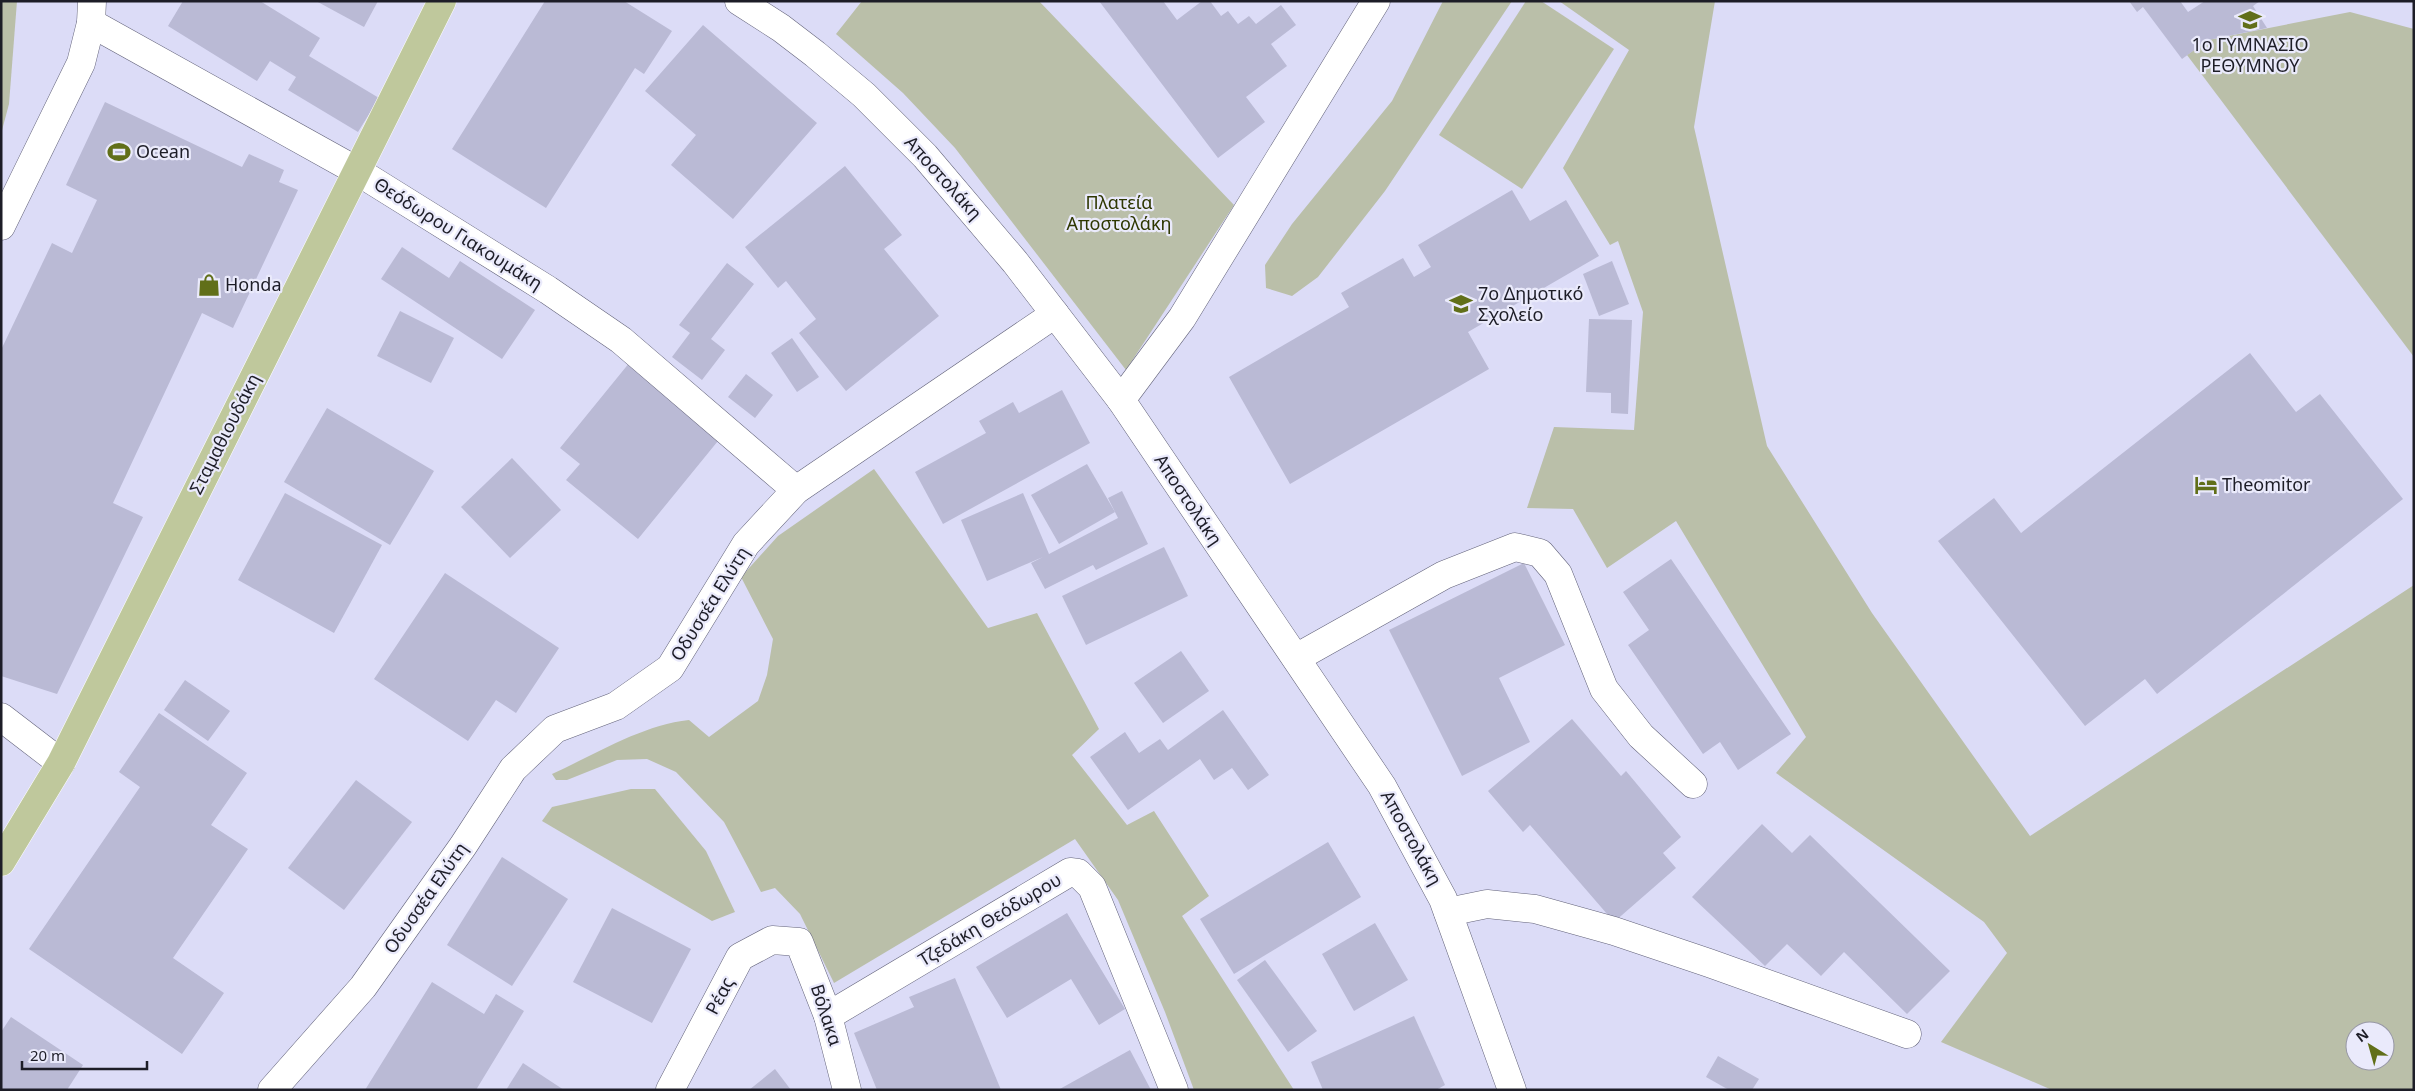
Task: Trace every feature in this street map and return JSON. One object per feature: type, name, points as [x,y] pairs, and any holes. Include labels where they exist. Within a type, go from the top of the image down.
[{"type":"main road","name":"Σταμαθιουδάκη","points":[[1,862],[61,763],[442,1]]},
{"type":"street","name":"Αποστολάκη","points":[[739,1],[781,28],[815,54],[886,116],[971,208],[1120,400],[1382,786],[1429,869],[1448,912],[1512,1090]]},
{"type":"street","points":[[1120,400],[1182,318],[1376,1]]},
{"type":"street","name":"Θεόδωρου Γιακουμάκη","points":[[91,12],[357,171],[548,290],[620,340],[796,490]]},
{"type":"street","points":[[1,226],[81,63],[91,12]]},
{"type":"street","name":"Οδυσσέα Ελύτη","points":[[272,1090],[363,987],[463,846],[513,769],[555,729],[616,706],[670,668],[746,544],[796,490],[1055,314]]},
{"type":"street","points":[[1296,658],[1444,575],[1515,547],[1540,553],[1558,574],[1604,689],[1641,736],[1693,784]]},
{"type":"street","points":[[1,717],[61,763]]},
{"type":"street","name":"Τζεδάκη Θεόδωρου","points":[[828,1016],[1070,872],[1078,874],[1092,887],[1174,1090]]},
{"type":"street","points":[[1448,912],[1487,904],[1535,909],[1614,931],[1908,1034]]},
{"type":"street","name":"Ρέας","points":[[670,1090],[740,958],[772,940],[799,942]]},
{"type":"street","name":"Βόλακα","points":[[799,942],[828,1016],[847,1090]]},
{"type":"green space","points":[[1,1],[17,1],[9,104],[1,134]]},
{"type":"green space","name":"Πλατεία Αποστολάκη","points":[[862,1],[1039,1],[1234,205],[1126,370],[955,148],[903,93],[836,34]]},
{"type":"green space","points":[[1443,1],[1512,1],[1385,191],[1318,277],[1292,296],[1266,288],[1265,265],[1292,224],[1392,101]]},
{"type":"green space","points":[[1526,1],[1541,1],[1614,49],[1522,189],[1439,135]]},
{"type":"green space","points":[[1559,1],[1715,1],[1694,127],[1767,446],[1872,613],[2030,836],[2414,585],[2414,1090],[2052,1090],[1941,1042],[2007,953],[1984,922],[1776,773],[1806,737],[1676,521],[1607,568],[1573,509],[1527,508],[1554,427],[1634,430],[1643,312],[1618,241],[1610,245],[1563,168],[1629,50]]},
{"type":"green space","points":[[2350,12],[2414,29],[2414,357],[2187,55],[2208,40]]},
{"type":"green space","points":[[874,469],[988,628],[1037,613],[1099,729],[1072,755],[1127,825],[1154,811],[1209,896],[1182,916],[1294,1090],[1194,1090],[1165,1012],[1118,900],[1075,839],[834,983],[800,914],[775,888],[761,892],[724,822],[676,772],[647,759],[617,760],[567,780],[556,780],[552,774],[619,741],[671,723],[689,720],[709,737],[758,701],[767,675],[773,639],[741,577],[778,536]]},
{"type":"green space","points":[[631,789],[655,789],[706,851],[735,912],[712,921],[542,821],[552,807]]},
{"type":"building","points":[[183,1],[260,1],[320,38],[309,56],[379,98],[358,132],[288,90],[296,77],[270,61],[257,81],[168,26]]},
{"type":"building","points":[[316,1],[378,1],[364,27]]},
{"type":"building","points":[[545,1],[624,1],[672,31],[644,74],[635,68],[546,208],[452,149]]},
{"type":"building","points":[[1099,1],[1163,1],[1177,20],[1202,1],[1210,1],[1221,16],[1228,11],[1238,24],[1249,16],[1256,24],[1281,5],[1296,25],[1271,44],[1287,66],[1246,97],[1265,122],[1218,158]]},
{"type":"building","points":[[2129,1],[2180,1],[2188,12],[2205,1],[2260,1],[2253,6],[2267,28],[2208,40],[2182,59],[2143,7],[2137,12]]},
{"type":"building","points":[[703,25],[817,123],[733,219],[671,165],[696,135],[645,91]]},
{"type":"building","points":[[105,102],[242,167],[249,154],[284,170],[279,182],[298,190],[233,328],[202,313],[113,503],[143,517],[57,694],[1,676],[1,350],[52,243],[72,253],[97,200],[66,185]]},
{"type":"building","points":[[845,166],[902,235],[884,249],[939,316],[846,391],[799,333],[816,319],[786,281],[778,288],[745,247]]},
{"type":"building","points":[[1512,190],[1530,221],[1566,200],[1599,256],[1468,332],[1489,369],[1290,484],[1229,377],[1349,307],[1341,293],[1403,258],[1414,277],[1431,267],[1418,245]]},
{"type":"building","points":[[402,247],[449,278],[460,261],[535,310],[502,359],[381,279]]},
{"type":"building","points":[[1612,261],[1629,304],[1599,316],[1583,274]]},
{"type":"building","points":[[727,263],[754,284],[711,339],[725,350],[702,380],[672,357],[690,333],[679,325]]},
{"type":"building","points":[[400,311],[454,338],[431,383],[377,356]]},
{"type":"building","points":[[1589,319],[1632,320],[1628,414],[1611,413],[1611,393],[1586,392]]},
{"type":"building","points":[[792,338],[819,377],[797,392],[771,353]]},
{"type":"building","points":[[2250,353],[2296,412],[2320,394],[2403,499],[2157,694],[2145,679],[2085,726],[1938,541],[1994,498],[2021,533]]},
{"type":"building","points":[[630,362],[722,436],[638,539],[566,480],[580,464],[560,448]]},
{"type":"building","points":[[746,374],[773,395],[755,418],[728,397]]},
{"type":"building","points":[[1062,390],[1090,443],[943,524],[915,472],[986,433],[979,421],[1013,402],[1019,413]]},
{"type":"building","points":[[327,408],[434,471],[390,545],[284,482]]},
{"type":"building","points":[[512,458],[561,510],[510,558],[461,507]]},
{"type":"building","points":[[1087,464],[1115,512],[1059,544],[1031,495]]},
{"type":"building","points":[[1122,491],[1148,544],[1096,570],[1093,565],[1045,589],[1031,563],[1043,557],[987,581],[961,520],[1023,493],[1049,554],[1118,518],[1108,498]]},
{"type":"building","points":[[285,493],[382,545],[334,633],[238,580]]},
{"type":"building","points":[[1164,547],[1188,596],[1086,645],[1062,596]]},
{"type":"building","points":[[1671,559],[1791,734],[1738,770],[1720,742],[1703,754],[1628,645],[1649,630],[1623,592]]},
{"type":"building","points":[[1524,563],[1565,645],[1499,678],[1530,742],[1462,776],[1389,630]]},
{"type":"building","points":[[445,573],[559,648],[516,713],[496,700],[468,741],[374,679]]},
{"type":"building","points":[[1181,651],[1209,691],[1163,723],[1134,683]]},
{"type":"building","points":[[185,680],[230,711],[208,741],[164,710]]},
{"type":"building","points":[[1223,710],[1269,775],[1248,790],[1232,768],[1214,780],[1200,759],[1128,810],[1090,757],[1125,732],[1139,753],[1160,739],[1168,750]]},
{"type":"building","points":[[159,713],[247,773],[211,825],[248,849],[173,958],[224,993],[182,1054],[29,949],[140,787],[119,772]]},
{"type":"building","points":[[1572,719],[1621,776],[1626,771],[1681,837],[1663,853],[1676,868],[1614,922],[1530,825],[1523,832],[1488,791]]},
{"type":"building","points":[[356,780],[412,822],[344,910],[288,868]]},
{"type":"building","points":[[1762,824],[1792,853],[1810,835],[1950,971],[1907,1014],[1844,952],[1821,976],[1787,944],[1765,966],[1692,897]]},
{"type":"building","points":[[1328,842],[1361,897],[1234,974],[1200,919]]},
{"type":"building","points":[[502,857],[568,899],[512,986],[447,945]]},
{"type":"building","points":[[612,908],[691,949],[652,1023],[573,982]]},
{"type":"building","points":[[1067,913],[1125,1009],[1099,1025],[1071,979],[1007,1018],[976,967]]},
{"type":"building","points":[[1375,923],[1408,980],[1354,1011],[1322,954]]},
{"type":"building","points":[[1265,960],[1317,1031],[1288,1052],[1237,980]]},
{"type":"building","points":[[955,978],[1001,1090],[877,1090],[854,1033],[914,1007],[909,997]]},
{"type":"building","points":[[432,982],[484,1014],[496,994],[524,1011],[476,1090],[365,1090]]},
{"type":"building","points":[[1414,1016],[1445,1085],[1436,1090],[1323,1090],[1311,1062]]},
{"type":"building","points":[[11,1017],[83,1065],[67,1090],[1,1090],[1,1032]]},
{"type":"building","points":[[1130,1050],[1151,1090],[1058,1090]]},
{"type":"building","points":[[1718,1056],[1759,1079],[1752,1090],[1729,1090],[1706,1077]]},
{"type":"building","points":[[523,1063],[564,1090],[506,1090]]},
{"type":"building","points":[[775,1069],[791,1090],[749,1090]]},
{"type":"place","name":"1ο ΓΥΜΝΑΣΙΟ ΡΕΘΥΜΝΟΥ","points":[[2250,20]]},
{"type":"place","name":"Ocean","points":[[119,152]]},
{"type":"place","name":"Honda","points":[[209,285]]},
{"type":"place","name":"7ο Δημοτικό Σχολείο","points":[[1461,304]]},
{"type":"place","name":"Theomitor","points":[[2206,485]]}]
